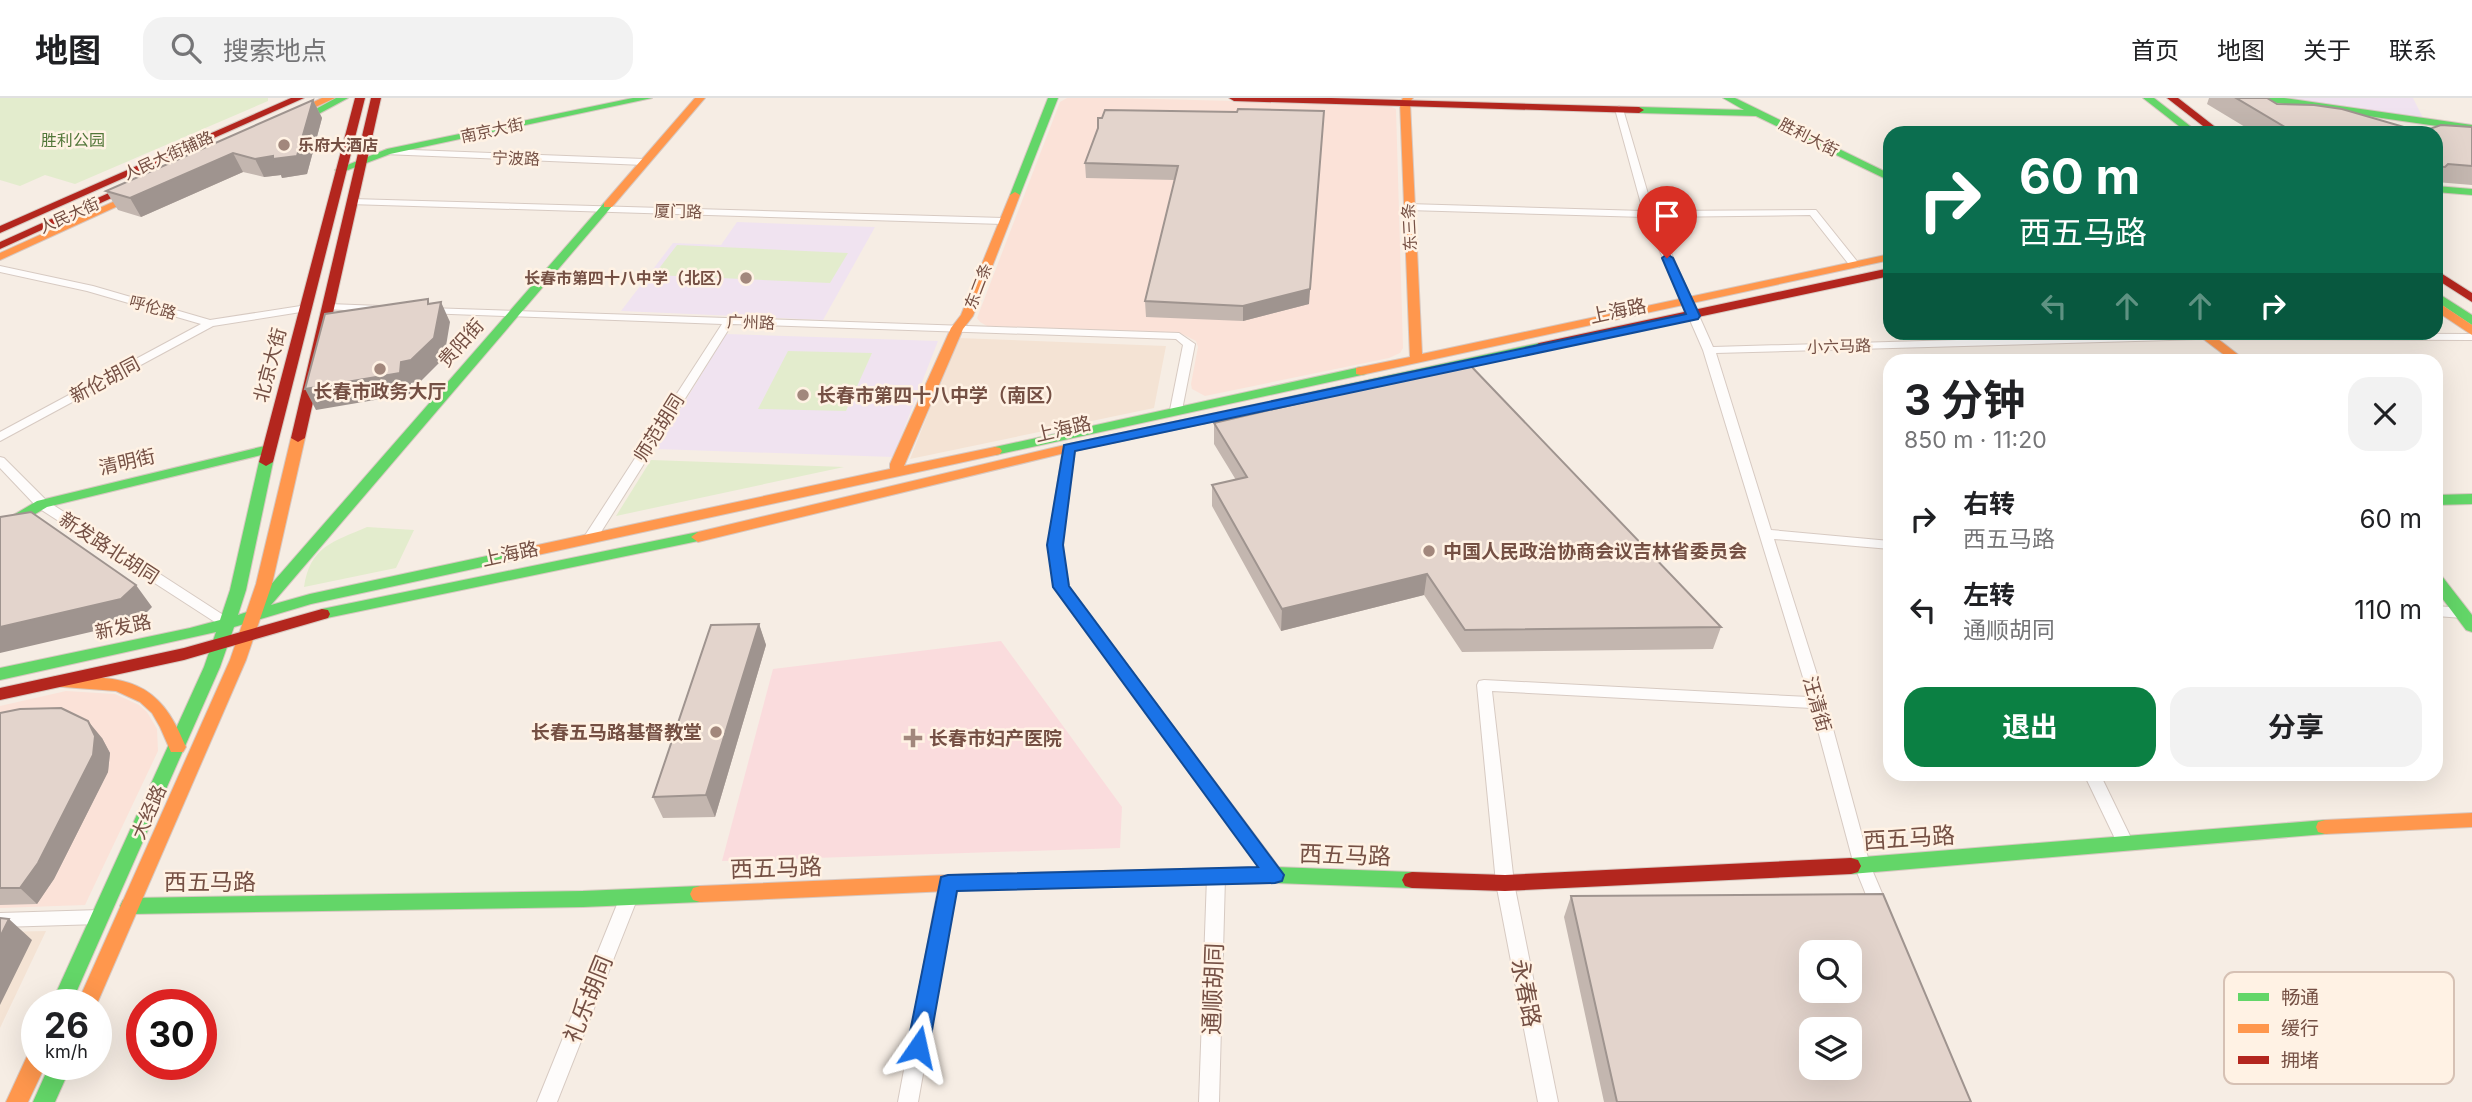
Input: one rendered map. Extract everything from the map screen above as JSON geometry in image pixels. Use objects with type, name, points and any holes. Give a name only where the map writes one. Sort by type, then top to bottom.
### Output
[{"type":"main road","name":"人民大街辅路","points":[[0,230],[297,98]]},
{"type":"main road","name":"人民大街","points":[[0,240],[317,98]]},
{"type":"main road","name":"人民大街","points":[[0,246],[330,98]]},
{"type":"main road","points":[[278,131],[328,108],[343,98]]},
{"type":"main road","name":"北京大街","points":[[220,642],[238,590],[269,449],[360,98]]},
{"type":"main road","points":[[247,635],[264,584],[330,307],[376,98]]},
{"type":"main road","name":"南京大街","points":[[340,170],[387,152],[647,98]]},
{"type":"main road","name":"贵阳街","points":[[253,615],[700,98]]},
{"type":"main road","name":"东二条","points":[[897,470],[897,464],[957,328],[967,316],[1053,98]]},
{"type":"main road","points":[[1234,98],[1406,100],[1619,109],[1763,106]]},
{"type":"main road","name":"胜利大街","points":[[1728,98],[1763,106],[1883,174]]},
{"type":"main road","name":"胜利大街","points":[[1740,98],[1763,106],[1883,168]]},
{"type":"main road","points":[[2148,98],[2187,126]]},
{"type":"main road","points":[[2154,98],[2188,126]]},
{"type":"main road","points":[[2174,98],[2211,126]]},
{"type":"main road","points":[[2264,98],[2472,128]]},
{"type":"main road","name":"东三条","points":[[1406,100],[1408,207],[1416,358]]},
{"type":"main road","name":"人民大街辅路","points":[[0,257],[153,187]]},
{"type":"main road","points":[[2443,190],[2472,192]]},
{"type":"main road","name":"上海路","points":[[247,635],[306,617],[695,538],[1069,448],[1690,309],[1883,259]]},
{"type":"main road","name":"上海路","points":[[253,615],[310,598],[1416,358],[1883,273]]},
{"type":"main road","points":[[2443,279],[2472,298]]},
{"type":"main road","points":[[2443,286],[2472,305]]},
{"type":"main road","points":[[2443,301],[2472,321]]},
{"type":"main road","points":[[2443,310],[2472,331]]},
{"type":"main road","points":[[2211,340],[2230,354]]},
{"type":"main road","name":"清明街","points":[[0,530],[42,504],[269,449]]},
{"type":"main road","points":[[2443,500],[2472,499]]},
{"type":"main road","points":[[2443,588],[2468,620]]},
{"type":"main road","name":"新发路","points":[[0,674],[190,634],[253,615]]},
{"type":"main road","name":"新发路","points":[[0,694],[184,653],[247,635]]},
{"type":"main road","name":"大经路","points":[[94,989],[247,635]]},
{"type":"main road","name":"大经路","points":[[68,989],[177,747],[220,642]]},
{"type":"main road","points":[[56,682],[116,687],[150,698],[166,715],[177,747]]},
{"type":"main road","name":"西五马路","points":[[130,906],[397,904],[948,883],[1275,875],[1505,883],[1862,865],[2125,842],[2398,822],[2472,820]]},
{"type":"main road","points":[[18,1102],[28,1080]]},
{"type":"main road","points":[[44,1102],[54,1080]]},
{"type":"street","name":"汪清街","points":[[1619,109],[1649,214],[1709,350],[1818,703],[1862,865],[1888,927]]},
{"type":"street","name":"宁波路","points":[[387,152],[644,162]]},
{"type":"street","name":"厦门路","points":[[352,202],[1003,221]]},
{"type":"street","points":[[1408,207],[1649,214],[1813,212],[1855,265]]},
{"type":"street","name":"呼伦路","points":[[0,269],[89,288],[210,323],[307,308]]},
{"type":"street","points":[[330,307],[396,310]]},
{"type":"street","name":"广州路","points":[[422,311],[1180,336],[1189,344],[1176,410]]},
{"type":"street","name":"师范胡同","points":[[591,537],[729,321]]},
{"type":"street","name":"新伦胡同","points":[[0,437],[210,323]]},
{"type":"street","name":"小六马路","points":[[2443,337],[2472,337]]},
{"type":"street","name":"小六马路","points":[[1709,350],[2017,340]]},
{"type":"street","points":[[1069,448],[1055,545],[1061,587],[1275,875]]},
{"type":"street","name":"新发路北胡同","points":[[0,461],[42,504],[226,623]]},
{"type":"street","points":[[1764,534],[1883,544]]},
{"type":"street","points":[[2443,613],[2468,620]]},
{"type":"street","name":"永春路","points":[[1548,1102],[1505,883],[1484,685],[1818,703]]},
{"type":"street","points":[[2095,781],[2125,842]]},
{"type":"street","name":"通顺胡同","points":[[1209,1102],[1216,877]]},
{"type":"street","points":[[908,1102],[948,883]]},
{"type":"street","name":"礼乐胡同","points":[[547,1102],[629,897]]},
{"type":"street","points":[[0,920],[100,917]]},
{"type":"shaded area","points":[[1067,98],[1387,105],[1396,109],[1403,348],[1400,353],[1389,358],[1205,396],[1192,389],[1191,384],[1198,347],[1196,341],[1182,334],[987,326],[980,322],[977,318],[1060,102]]},
{"type":"shaded area","points":[[2272,98],[2413,98],[2424,120]]},
{"type":"shaded area","name":"长春市第四十八中学（北区）","points":[[737,222],[875,227],[823,320],[621,311],[673,243],[721,245]]},
{"type":"shaded area","name":"长春市第四十八中学（南区）","points":[[726,334],[938,341],[893,457],[656,449]]},
{"type":"shaded area","points":[[958,338],[1166,346],[1154,408],[910,459]]},
{"type":"shaded area","name":"长春市妇产医院","points":[[1001,641],[1122,807],[1120,848],[722,861],[773,669]]},
{"type":"shaded area","points":[[66,691],[115,694],[139,705],[147,712],[157,729],[158,751],[85,905],[0,908],[0,706]]},
{"type":"shaded area","points":[[46,931],[0,1028],[0,932]]},
{"type":"green space","name":"胜利公园","points":[[0,98],[268,98],[268,101],[75,184],[45,175],[20,186],[0,180]]},
{"type":"green space","points":[[677,245],[848,253],[830,283],[654,275]]},
{"type":"green space","points":[[788,351],[872,353],[846,411],[758,409]]},
{"type":"green space","points":[[651,460],[844,467],[616,516]]},
{"type":"green space","points":[[367,527],[414,530],[396,568],[304,587],[312,562],[325,547]]},
{"type":"building","points":[[2236,98],[2267,98],[2277,104],[2342,109],[2400,126],[2283,126]]},
{"type":"building","points":[[313,100],[297,156],[255,159],[233,153],[130,198],[106,191]]},
{"type":"building","points":[[1238,109],[1324,111],[1310,289],[1243,306],[1145,301],[1178,166],[1085,163],[1098,128],[1098,118],[1102,118],[1105,110],[1237,112]]},
{"type":"building","points":[[2441,125],[2472,127],[2472,166],[2448,164],[2445,167],[2443,126],[2438,126]]},
{"type":"building","points":[[428,299],[428,304],[441,302],[434,338],[411,360],[401,362],[400,373],[305,389],[325,314]]},
{"type":"building","name":"中国人民政治协商会议吉林省委员会","points":[[1469,364],[1721,627],[1465,630],[1427,574],[1282,609],[1212,485],[1247,477],[1214,423]]},
{"type":"building","points":[[31,512],[136,585],[121,599],[0,627],[0,517]]},
{"type":"building","points":[[759,624],[706,795],[653,797],[711,625]]},
{"type":"building","points":[[61,708],[88,721],[95,736],[93,755],[38,863],[20,888],[0,888],[0,713],[20,709]]},
{"type":"building","points":[[1883,894],[1971,1102],[1617,1102],[1571,896]]},
{"type":"building","points":[[0,918],[9,919],[0,937]]},
{"type":"traffic: fast","points":[[297,122],[343,98]]},
{"type":"traffic: fast","points":[[340,170],[387,152],[647,98]]},
{"type":"traffic: fast","points":[[1015,195],[1053,98]]},
{"type":"traffic: fast","points":[[1728,98],[1883,175]]},
{"type":"traffic: fast","points":[[2148,98],[2185,126]]},
{"type":"traffic: fast","points":[[2264,98],[2472,128]]},
{"type":"traffic: fast","points":[[1639,110],[1760,113]]},
{"type":"traffic: fast","points":[[2443,190],[2472,192]]},
{"type":"traffic: fast","points":[[254,614],[608,205]]},
{"type":"traffic: fast","points":[[2443,301],[2472,321]]},
{"type":"traffic: fast","points":[[1201,420],[1539,347]]},
{"type":"traffic: fast","points":[[995,451],[1361,371]]},
{"type":"traffic: fast","points":[[0,530],[42,504],[269,449]]},
{"type":"traffic: fast","points":[[68,989],[212,667],[238,590],[266,462]]},
{"type":"traffic: fast","points":[[2443,500],[2472,499]]},
{"type":"traffic: fast","points":[[322,614],[698,537]]},
{"type":"traffic: fast","points":[[0,674],[190,634],[310,599],[533,551]]},
{"type":"traffic: fast","points":[[2443,588],[2472,626]]},
{"type":"traffic: fast","points":[[1851,866],[2325,827]]},
{"type":"traffic: fast","points":[[971,882],[1275,875],[1412,880]]},
{"type":"traffic: fast","points":[[130,906],[583,899],[700,894]]},
{"type":"traffic: fast","points":[[44,1102],[54,1080]]},
{"type":"traffic: slow","points":[[289,116],[330,98]]},
{"type":"traffic: slow","points":[[608,205],[700,98]]},
{"type":"traffic: slow","points":[[1408,98],[1405,102],[1416,358]]},
{"type":"traffic: slow","points":[[0,257],[139,194]]},
{"type":"traffic: slow","points":[[897,470],[897,464],[957,328],[967,316],[1015,195]]},
{"type":"traffic: slow","points":[[1361,371],[1883,259]]},
{"type":"traffic: slow","points":[[2443,310],[2472,331]]},
{"type":"traffic: slow","points":[[2211,340],[2231,354]]},
{"type":"traffic: slow","points":[[698,537],[1069,448],[1201,420]]},
{"type":"traffic: slow","points":[[94,989],[238,660],[264,584],[298,438]]},
{"type":"traffic: slow","points":[[533,551],[995,451]]},
{"type":"traffic: slow","points":[[56,682],[116,685],[146,697],[168,725],[177,747]]},
{"type":"traffic: slow","points":[[2325,827],[2472,820]]},
{"type":"traffic: slow","points":[[700,894],[971,882]]},
{"type":"traffic: slow","points":[[17,1102],[27,1080]]},
{"type":"traffic: jam","points":[[0,230],[299,98]]},
{"type":"traffic: jam","points":[[266,462],[360,98]]},
{"type":"traffic: jam","points":[[298,438],[376,98]]},
{"type":"traffic: jam","points":[[1234,98],[1639,110]]},
{"type":"traffic: jam","points":[[2172,98],[2209,126]]},
{"type":"traffic: jam","points":[[0,246],[135,185]]},
{"type":"traffic: jam","points":[[1539,347],[1883,273]]},
{"type":"traffic: jam","points":[[2443,279],[2472,298]]},
{"type":"traffic: jam","points":[[0,694],[184,654],[322,614]]},
{"type":"traffic: jam","points":[[1412,880],[1505,883],[1851,866]]},
{"type":"place","name":"乐府大酒店","points":[[284,145]]},
{"type":"place","name":"长春市第四十八中学（北区）","points":[[746,278]]},
{"type":"place","name":"长春市政务大厅","points":[[380,369]]},
{"type":"place","name":"长春市第四十八中学（南区）","points":[[803,395]]},
{"type":"place","name":"中国人民政治协商会议吉林省委员会","points":[[1429,551]]},
{"type":"place","name":"长春五马路基督教堂","points":[[716,732]]},
{"type":"place","name":"长春市妇产医院","points":[[913,738]]},
{"type":"route","points":[[918,1047],[948,883],[1275,875],[1061,587],[1055,545],[1069,448],[1694,316],[1667,258]]}]
